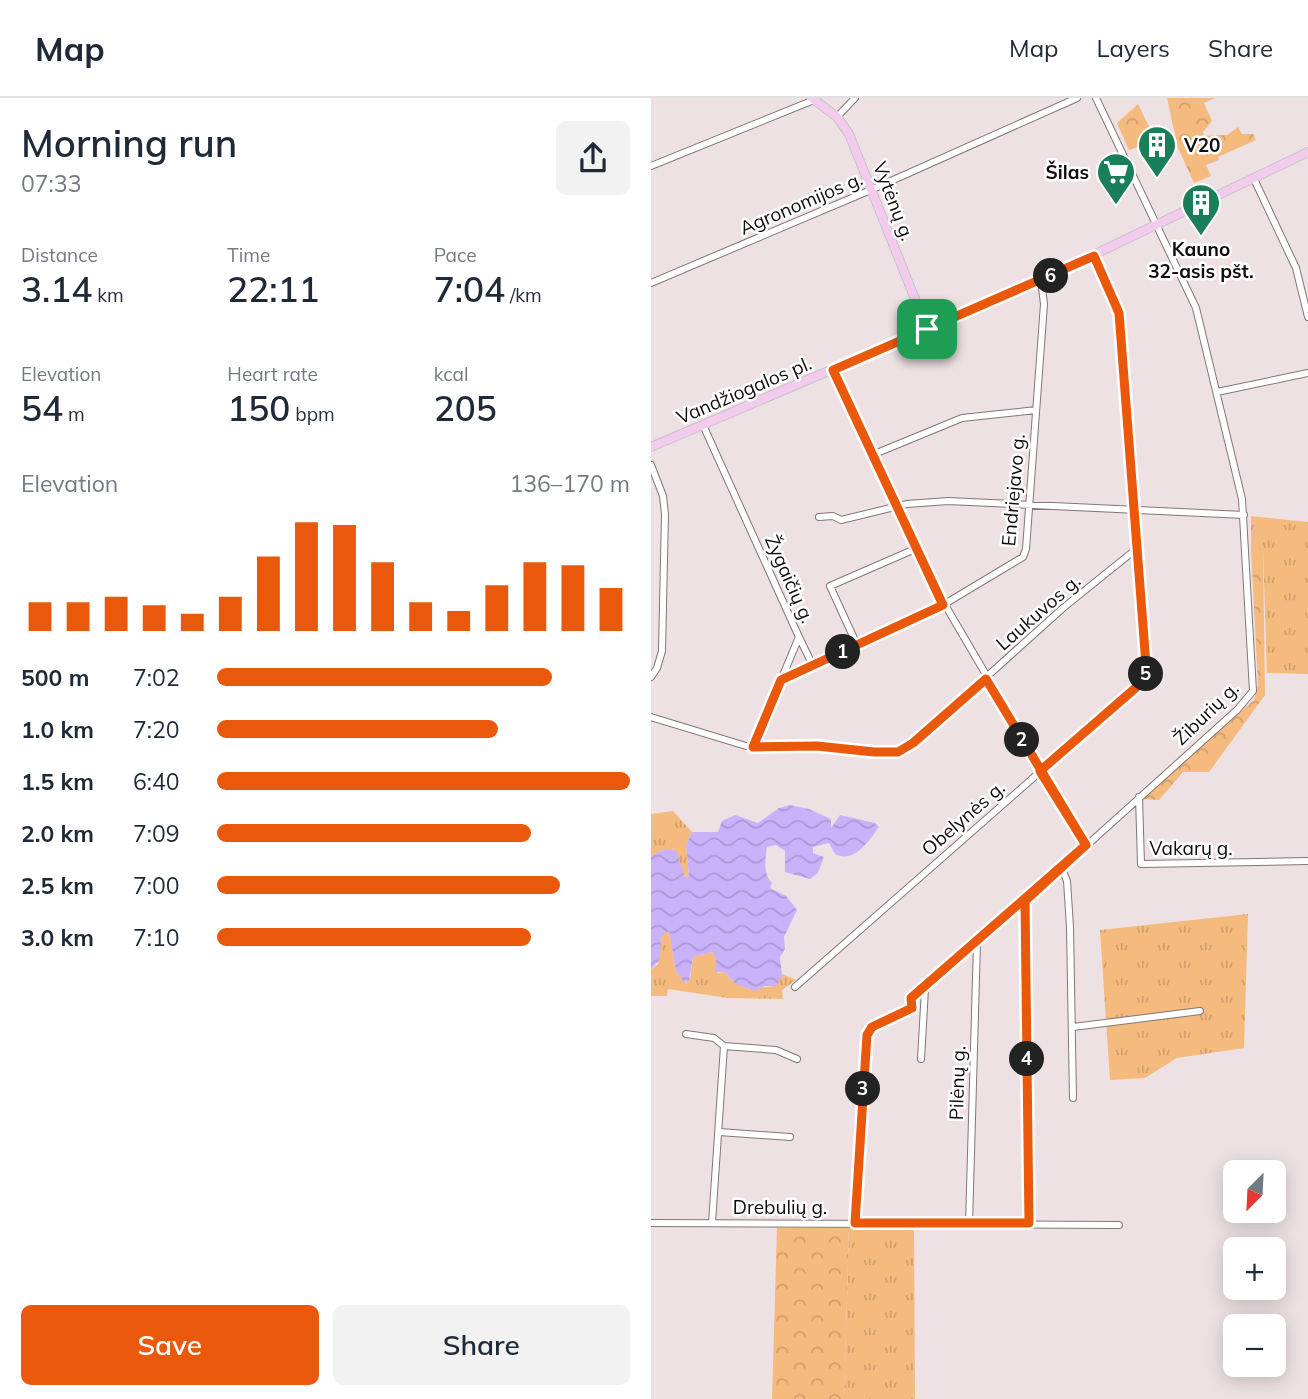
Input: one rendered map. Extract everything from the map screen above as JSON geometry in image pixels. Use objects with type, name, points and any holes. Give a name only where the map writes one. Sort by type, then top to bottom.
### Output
[{"type":"main road","name":"Vytėnų g.","points":[[813,99],[837,117],[849,134],[927,329]]},
{"type":"main road","name":"Vandžiogalos pl.","points":[[651,447],[1041,280],[1308,152]]},
{"type":"street","points":[[837,117],[855,98]]},
{"type":"street","name":"Agronomijos g.","points":[[651,283],[873,189],[1077,98]]},
{"type":"street","name":"Žiburių g.","points":[[855,1223],[867,1035],[872,1027],[912,1008],[911,998],[925,989],[1025,901],[1237,710],[1252,691],[1244,515],[1196,308],[1096,98]]},
{"type":"street","points":[[651,166],[813,99]]},
{"type":"street","points":[[1254,179],[1296,268],[1308,317]]},
{"type":"street","name":"Obelynės g.","points":[[795,987],[1147,678],[1135,550],[1119,313],[1094,256]]},
{"type":"street","name":"Endriejavo g.","points":[[781,680],[943,605],[1023,557],[1030,505],[1044,304],[1041,280]]},
{"type":"street","points":[[833,370],[943,605],[1086,845]]},
{"type":"street","points":[[1217,391],[1308,373]]},
{"type":"street","points":[[872,455],[962,418],[1036,410]]},
{"type":"street","name":"Žygaičių g.","points":[[703,425],[799,637],[753,747]]},
{"type":"street","points":[[651,465],[663,496],[665,514],[662,650],[657,668],[651,677]]},
{"type":"street","points":[[819,517],[833,516],[841,520],[930,501],[1244,515]]},
{"type":"street","points":[[857,645],[830,586],[915,549]]},
{"type":"street","name":"Laukuvos g.","points":[[651,718],[753,747],[817,746],[898,752],[913,743],[1063,608],[1135,550]]},
{"type":"street","points":[[799,637],[813,666]]},
{"type":"street","name":"Vakarų g.","points":[[1139,797],[1141,864],[1308,861]]},
{"type":"street","points":[[1061,866],[1067,881],[1070,927],[1073,1098]]},
{"type":"street","points":[[1025,901],[1029,1223]]},
{"type":"street","name":"Pilėnų g.","points":[[969,1224],[977,943]]},
{"type":"street","points":[[921,1059],[925,989]]},
{"type":"street","points":[[1073,1027],[1200,1011]]},
{"type":"street","points":[[686,1034],[714,1038],[724,1046],[776,1051],[797,1059]]},
{"type":"street","points":[[712,1223],[724,1046]]},
{"type":"street","points":[[719,1132],[790,1137]]},
{"type":"street","name":"Drebulių g.","points":[[651,1223],[1119,1225]]},
{"type":"green space","points":[[1167,98],[1215,98],[1204,103],[1212,121],[1203,132],[1204,136],[1227,135],[1238,127],[1242,134],[1253,134],[1256,140],[1206,165],[1211,176],[1194,183],[1178,148]]},
{"type":"green space","points":[[1138,104],[1156,141],[1129,150],[1117,123]]},
{"type":"green space","points":[[1251,516],[1308,522],[1308,674],[1267,673],[1263,550],[1251,550]]},
{"type":"green space","points":[[1263,549],[1265,695],[1209,772],[1183,772],[1159,800],[1141,799],[1254,700],[1258,685],[1251,550]]},
{"type":"green space","points":[[673,811],[692,832],[686,844],[689,876],[686,877],[664,849],[651,856],[651,814]]},
{"type":"green space","points":[[1248,914],[1244,1048],[1177,1058],[1145,1078],[1110,1080],[1100,930]]},
{"type":"green space","points":[[669,931],[676,971],[686,983],[690,979],[693,957],[712,952],[716,958],[717,973],[725,972],[733,982],[749,989],[775,986],[783,974],[796,980],[782,990],[783,999],[728,998],[668,989],[667,996],[651,996],[651,970],[658,964],[661,936]]},
{"type":"green space","points":[[777,1228],[849,1228],[844,1399],[772,1399]]},
{"type":"green space","points":[[849,1228],[914,1229],[915,1399],[844,1399]]},
{"type":"water","points":[[790,805],[809,809],[831,819],[831,828],[840,815],[875,823],[879,827],[855,854],[835,854],[829,843],[813,847],[813,853],[824,857],[818,873],[810,879],[785,872],[785,851],[776,845],[767,847],[765,866],[772,883],[770,888],[786,896],[797,910],[784,937],[785,949],[780,957],[782,976],[776,986],[765,986],[756,991],[735,984],[725,972],[715,972],[716,958],[712,952],[693,957],[689,981],[684,982],[676,971],[669,931],[661,936],[660,959],[651,970],[651,856],[664,849],[676,850],[685,877],[689,876],[686,844],[692,832],[718,832],[722,821],[735,815],[758,823],[779,808]]},
{"type":"place","name":"V20","points":[[1157,179]]},
{"type":"place","name":"Šilas","points":[[1116,206]]},
{"type":"place","name":"Kauno 32-asis pšt.","points":[[1201,237]]},
{"type":"route","points":[[927,329],[833,370],[943,605],[781,680],[753,747],[817,746],[898,752],[913,743],[986,679],[1040,771],[1086,845],[1025,901],[925,989],[911,998],[912,1008],[872,1027],[867,1035],[855,1223],[1029,1223],[1025,901],[1061,866],[1086,845],[1040,771],[1147,678],[1135,550],[1119,313],[1094,256],[927,329]]}]
